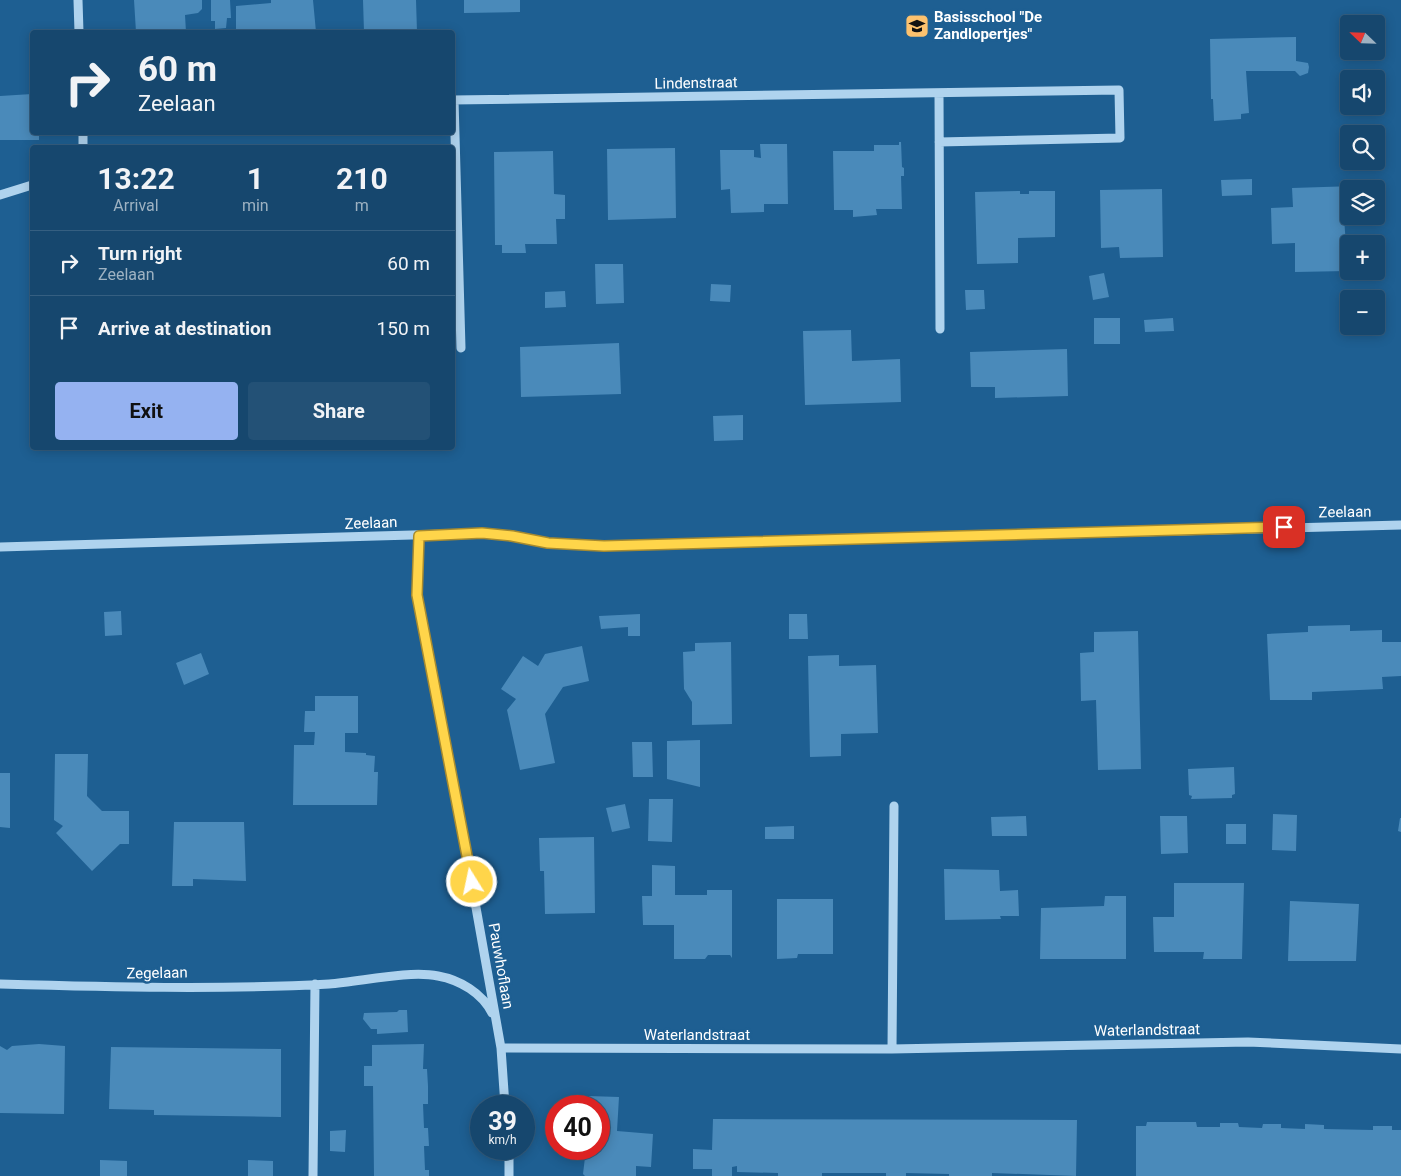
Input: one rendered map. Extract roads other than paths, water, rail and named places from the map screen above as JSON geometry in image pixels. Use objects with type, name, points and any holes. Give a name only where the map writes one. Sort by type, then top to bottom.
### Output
[{"type":"street","points":[[78,0],[80,30]]},
{"type":"street","name":"Lindenstraat","points":[[455,100],[1119,90],[1120,138],[939,142]]},
{"type":"street","points":[[939,93],[940,329]]},
{"type":"street","name":"Lindenstraat","points":[[455,162],[461,348]]},
{"type":"street","points":[[0,195],[30,186]]},
{"type":"street","name":"Zeelaan","points":[[0,547],[482,533],[512,536],[548,543],[604,546],[1401,525]]},
{"type":"street","name":"Pauwhoflaan","points":[[419,536],[417,595],[497,1022],[505,1095]]},
{"type":"street","points":[[892,1049],[894,806]]},
{"type":"street","name":"Zegelaan","points":[[0,984],[125,988],[315,984],[436,975],[454,981],[478,994],[487,1003],[497,1022]]},
{"type":"street","points":[[313,1176],[315,984]]},
{"type":"street","name":"Waterlandstraat","points":[[501,1048],[892,1049],[1248,1042],[1401,1049]]},
{"type":"street","points":[[508,1160],[509,1176]]},
{"type":"place","name":"Basisschool \"De Zandlopertjes\"","points":[[917,26]]}]
